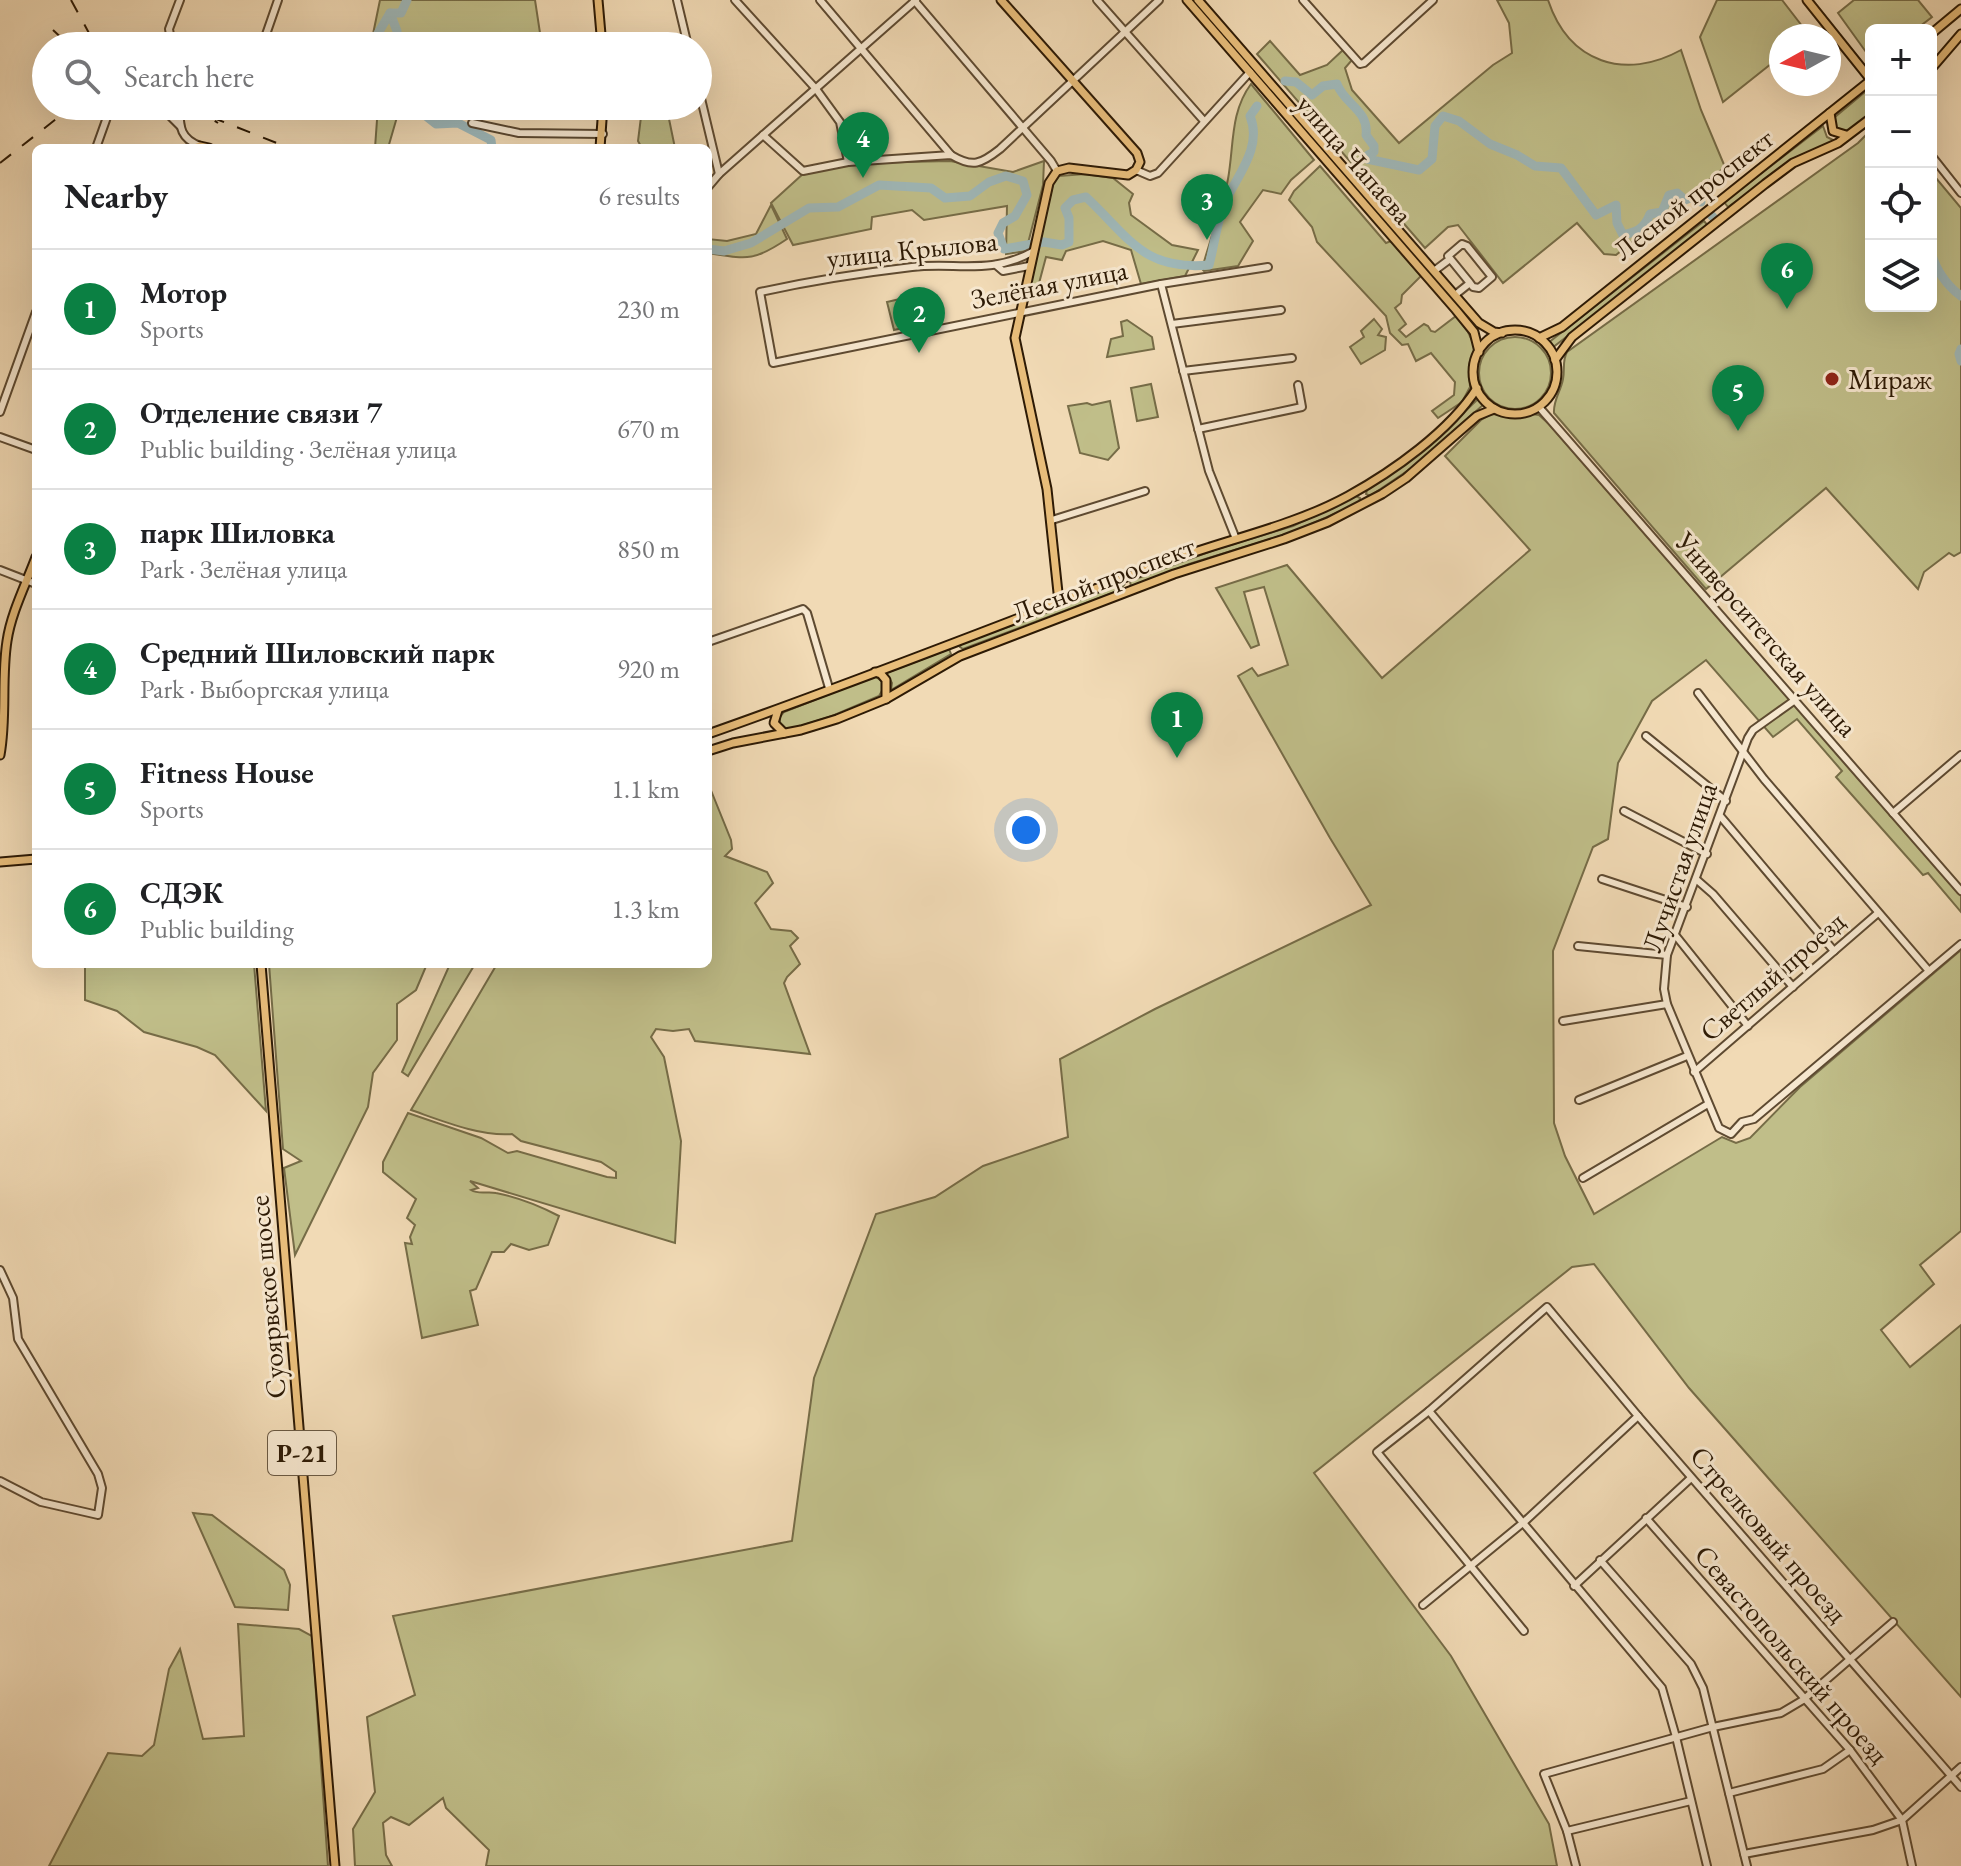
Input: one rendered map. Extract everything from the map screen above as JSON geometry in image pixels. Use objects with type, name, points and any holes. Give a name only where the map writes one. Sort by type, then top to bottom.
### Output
[{"type":"main road","points":[[598,0],[601,32]]},
{"type":"main road","points":[[1001,0],[1137,153],[1140,162],[1136,170],[1128,175],[1069,168],[1057,171],[1049,183],[1019,312],[1015,338],[1040,448],[1052,520],[1059,602]]},
{"type":"main road","name":"улица Чапаева","points":[[1187,0],[1456,310],[1474,332],[1479,352]]},
{"type":"main road","name":"улица Чапаева","points":[[1198,0],[1479,323],[1502,333]]},
{"type":"main road","points":[[1807,0],[1865,72]]},
{"type":"main road","points":[[1937,29],[1961,9]]},
{"type":"main road","points":[[1937,62],[1961,34]]},
{"type":"main road","name":"Лесной проспект","points":[[1539,338],[1562,327],[1865,85]]},
{"type":"main road","points":[[1830,113],[1833,131],[1849,135]]},
{"type":"main road","points":[[601,144],[603,120]]},
{"type":"main road","name":"Лесной проспект","points":[[1555,360],[1572,337],[1784,169],[1849,135],[1865,123]]},
{"type":"main road","points":[[1520,331],[1539,338],[1551,351],[1555,360],[1556,381],[1553,391],[1539,407],[1517,414],[1494,409],[1477,388],[1475,364],[1479,352],[1493,337],[1502,333],[1520,331]]},
{"type":"main road","name":"Лесной проспект","points":[[712,733],[1122,579],[1297,520],[1363,487],[1430,438],[1467,404],[1477,388]]},
{"type":"main road","name":"Лесной проспект","points":[[712,750],[837,719],[886,699],[960,656],[1199,565],[1301,533],[1373,500],[1406,478],[1477,416],[1494,409]]},
{"type":"main road","points":[[1363,487],[1365,496],[1373,500]]},
{"type":"main road","points":[[1354,492],[1362,497],[1362,506]]},
{"type":"main road","points":[[1122,579],[1129,585],[1127,592]]},
{"type":"main road","points":[[0,755],[7,640],[32,582]]},
{"type":"main road","points":[[954,642],[954,649],[960,656]]},
{"type":"main road","points":[[875,672],[886,680],[886,699]]},
{"type":"main road","points":[[778,710],[774,723],[784,733]]},
{"type":"main road","points":[[0,862],[32,859]]},
{"type":"main road","name":"Суоярвское шоссе","points":[[261,968],[335,1866]]},
{"type":"street","points":[[170,32],[180,0]]},
{"type":"street","points":[[267,32],[278,0]]},
{"type":"street","points":[[677,0],[685,32]]},
{"type":"street","points":[[735,0],[816,89],[840,122],[848,162]]},
{"type":"street","points":[[820,0],[951,155],[964,163],[983,162],[1159,0]]},
{"type":"street","points":[[712,182],[915,0],[1057,171]]},
{"type":"street","points":[[1097,0],[1204,121]]},
{"type":"street","points":[[1303,0],[1356,61],[1364,63],[1433,0]]},
{"type":"street","points":[[1136,170],[1150,176],[1158,173],[1250,72]]},
{"type":"street","points":[[97,144],[106,120]]},
{"type":"street","points":[[174,120],[180,126]]},
{"type":"street","points":[[180,120],[182,134],[192,144]]},
{"type":"street","points":[[706,120],[712,144]]},
{"type":"street","points":[[472,123],[519,133],[603,134]]},
{"type":"street","points":[[763,135],[800,170],[848,162],[951,155]]},
{"type":"street","points":[[712,145],[719,174]]},
{"type":"street","points":[[1937,163],[1961,193]]},
{"type":"street","points":[[1462,244],[1492,277],[1479,288],[1470,283],[1448,256],[1462,244]]},
{"type":"street","name":"улица Крылова","points":[[792,360],[773,363],[760,292],[916,266],[977,268],[1019,260],[1032,251]]},
{"type":"street","points":[[1434,271],[1450,259]]},
{"type":"street","name":"улица Крылова","points":[[1019,260],[1029,266]]},
{"type":"street","points":[[996,265],[1003,271],[1029,266]]},
{"type":"street","name":"Зелёная улица","points":[[792,360],[1161,284],[1268,267]]},
{"type":"street","points":[[1455,295],[1470,283]]},
{"type":"street","points":[[1161,284],[1209,471],[1236,539]]},
{"type":"street","points":[[1172,324],[1281,310]]},
{"type":"street","points":[[0,412],[32,323]]},
{"type":"street","points":[[1183,371],[1292,358]]},
{"type":"street","points":[[1198,429],[1302,407],[1298,385]]},
{"type":"street","name":"Университетская улица","points":[[1539,407],[1961,891]]},
{"type":"street","points":[[0,437],[32,449]]},
{"type":"street","points":[[1052,520],[1145,491]]},
{"type":"street","points":[[0,570],[32,582]]},
{"type":"street","points":[[712,641],[803,609],[807,613],[829,688]]},
{"type":"street","points":[[1698,693],[1764,779],[1929,971],[1961,944]]},
{"type":"street","name":"Лучистая улица","points":[[1795,700],[1753,730],[1743,749],[1721,817],[1667,955],[1664,989],[1667,1004],[1719,1128],[1731,1134],[1742,1122],[1754,1119],[1929,971]]},
{"type":"street","points":[[1646,736],[1726,801]]},
{"type":"street","points":[[1893,813],[1961,755]]},
{"type":"street","points":[[1624,811],[1707,854]]},
{"type":"street","points":[[1721,817],[1834,951]]},
{"type":"street","points":[[1602,879],[1687,907]]},
{"type":"street","points":[[1697,880],[1713,894],[1793,987]]},
{"type":"street","name":"Светлый проезд","points":[[1694,1072],[1878,913]]},
{"type":"street","points":[[1676,936],[1748,1026]]},
{"type":"street","points":[[1578,946],[1667,955]]},
{"type":"street","points":[[1563,1021],[1667,1004]]},
{"type":"street","points":[[1579,1100],[1687,1056]]},
{"type":"street","points":[[1583,1178],[1708,1104]]},
{"type":"street","points":[[0,1270],[13,1298],[18,1339],[98,1474],[102,1488],[98,1515],[41,1502],[0,1481]]},
{"type":"street","name":"Стрелковый проезд","points":[[1429,1411],[1547,1307],[1691,1478],[1961,1787]]},
{"type":"street","points":[[1524,1631],[1377,1452],[1429,1411],[1662,1688],[1706,1865],[1696,1866]]},
{"type":"street","points":[[1423,1605],[1524,1522],[1638,1416]]},
{"type":"street","points":[[1574,1586],[1691,1478]]},
{"type":"street","name":"Севастопольский проезд","points":[[1646,1518],[1850,1750],[1902,1820]]},
{"type":"street","points":[[1600,1560],[1691,1664],[1703,1688],[1747,1866]]},
{"type":"street","points":[[1576,1866],[1567,1831],[1544,1774],[1713,1727],[1781,1713],[1803,1700],[1893,1622]]},
{"type":"street","points":[[1729,1793],[1823,1769],[1850,1750]]},
{"type":"street","points":[[1744,1854],[1873,1830],[1902,1820],[1961,1767]]},
{"type":"street","points":[[1567,1831],[1691,1801]]},
{"type":"street","points":[[1902,1820],[1912,1866]]},
{"type":"shaded area","points":[[380,0],[535,0],[540,32],[373,32]]},
{"type":"shaded area","points":[[1497,0],[1548,0],[1557,22],[1570,39],[1601,60],[1640,64],[1681,50],[1725,167],[1616,255],[1604,254],[1577,223],[1503,283],[1458,225],[1448,227],[1425,248],[1257,54],[1270,41],[1300,75],[1327,65],[1343,50],[1352,60],[1345,68],[1352,90],[1399,143],[1493,65],[1512,53],[1509,23]]},
{"type":"shaded area","points":[[1717,0],[1782,0],[1801,24],[1769,24],[1769,66],[1723,102],[1700,37]]},
{"type":"shaded area","points":[[1854,0],[1918,0],[1932,17],[1923,24],[1865,24],[1865,51],[1838,13]]},
{"type":"shaded area","points":[[1251,84],[1314,160],[1291,180],[1281,194],[1263,190],[1240,222],[1253,241],[1238,266],[1204,271],[1202,269],[1228,179],[1239,106]]},
{"type":"shaded area","points":[[1865,92],[1865,119],[1847,133],[1839,134],[1833,125],[1835,117]]},
{"type":"shaded area","points":[[377,120],[396,120],[389,144],[375,144]]},
{"type":"shaded area","points":[[641,120],[669,120],[674,144],[640,144]]},
{"type":"shaded area","points":[[1823,126],[1827,137],[1835,141],[1791,162],[1728,207],[1724,202]]},
{"type":"shaded area","points":[[1865,136],[1865,312],[1937,312],[1937,179],[1961,208],[1961,552],[1954,556],[1949,553],[1924,572],[1918,589],[1826,488],[1706,589],[1554,413],[1563,379],[1565,355]]},
{"type":"shaded area","points":[[950,161],[1013,172],[1044,161],[1043,185],[1026,251],[1006,254],[1007,206],[924,220],[912,210],[872,217],[871,229],[793,245],[771,203],[804,173],[861,163]]},
{"type":"shaded area","points":[[1320,166],[1386,243],[1391,241],[1421,276],[1402,295],[1401,303],[1395,308],[1406,324],[1399,330],[1406,337],[1424,324],[1435,332],[1456,316],[1468,332],[1475,347],[1469,370],[1470,387],[1462,402],[1438,418],[1432,411],[1454,395],[1455,382],[1431,353],[1416,361],[1408,344],[1402,345],[1390,333],[1386,316],[1317,242],[1312,227],[1289,200]]},
{"type":"shaded area","points":[[1085,174],[1113,178],[1133,194],[1129,203],[1131,215],[1172,245],[1198,250],[1185,276],[1141,284],[1131,250],[1103,241],[1066,251],[1062,260],[1046,257],[1038,287],[1029,285],[1053,184],[1059,176]]},
{"type":"shaded area","points":[[771,205],[787,239],[766,252],[749,257],[712,254],[712,239],[727,241],[756,234]]},
{"type":"shaded area","points":[[1704,221],[1709,227],[1552,348],[1548,343]]},
{"type":"shaded area","points":[[921,294],[928,322],[894,330],[887,302]]},
{"type":"shaded area","points":[[1374,319],[1382,329],[1378,335],[1386,337],[1385,350],[1361,364],[1350,347],[1364,337],[1361,331]]},
{"type":"shaded area","points":[[1127,320],[1152,337],[1154,349],[1107,357],[1111,339],[1123,336],[1121,322]]},
{"type":"shaded area","points":[[1515,337],[1535,343],[1545,353],[1551,373],[1545,393],[1535,403],[1515,409],[1495,403],[1485,393],[1479,373],[1485,353],[1495,343]]},
{"type":"shaded area","points":[[1151,384],[1158,417],[1137,421],[1131,388]]},
{"type":"shaded area","points":[[1478,399],[1483,405],[1413,467],[1370,496],[1366,494],[1367,490],[1425,448]]},
{"type":"shaded area","points":[[1110,401],[1119,448],[1108,460],[1080,453],[1068,406]]},
{"type":"shaded area","points":[[1491,414],[1539,415],[1549,424],[1961,896],[1961,912],[1928,873],[1923,875],[1836,777],[1842,771],[1797,719],[1773,737],[1706,660],[1652,701],[1618,763],[1608,839],[1593,847],[1553,951],[1554,1123],[1565,1156],[1594,1214],[1722,1137],[1736,1143],[1750,1138],[1800,1087],[1961,950],[1961,1231],[1920,1265],[1934,1284],[1881,1330],[1910,1367],[1961,1325],[1961,1697],[1689,1388],[1594,1264],[1572,1267],[1314,1473],[1451,1656],[1549,1824],[1557,1866],[486,1866],[489,1850],[446,1808],[443,1798],[409,1825],[391,1817],[383,1823],[386,1855],[392,1866],[355,1866],[353,1829],[375,1792],[367,1717],[415,1695],[393,1616],[792,1541],[814,1378],[876,1214],[935,1197],[983,1166],[1068,1137],[1060,1059],[1155,1009],[1371,905],[1238,676],[1252,668],[1258,676],[1288,665],[1264,587],[1244,592],[1259,645],[1251,648],[1216,588],[1287,565],[1382,678],[1530,550],[1445,456]]},
{"type":"shaded area","points":[[1356,496],[1360,498],[1359,503],[1293,532],[1189,564],[1131,587],[1130,581],[1214,550],[1293,526]]},
{"type":"shaded area","points":[[1119,584],[1124,585],[1120,590],[963,649],[960,647],[961,643]]},
{"type":"shaded area","points":[[949,649],[951,654],[891,690],[892,683],[886,673]]},
{"type":"shaded area","points":[[875,676],[884,683],[879,696],[791,729],[785,729],[780,723],[784,712]]},
{"type":"shaded area","points":[[712,793],[731,840],[732,849],[725,856],[767,872],[773,883],[755,903],[771,929],[791,931],[798,938],[790,946],[800,964],[784,983],[810,1054],[695,1041],[689,1029],[656,1029],[651,1037],[664,1057],[681,1141],[675,1243],[470,1181],[478,1188],[471,1190],[512,1197],[559,1216],[548,1245],[529,1250],[511,1244],[504,1252],[492,1252],[476,1289],[470,1291],[478,1325],[422,1338],[405,1243],[412,1244],[410,1237],[415,1225],[407,1218],[416,1199],[383,1172],[383,1162],[408,1113],[481,1138],[508,1153],[517,1151],[607,1177],[616,1178],[616,1172],[601,1162],[521,1141],[512,1134],[474,1130],[411,1110],[495,968],[712,968]]},
{"type":"shaded area","points":[[85,968],[254,968],[266,1111],[215,1055],[144,1032],[117,1011],[85,1000]]},
{"type":"shaded area","points":[[269,968],[425,968],[416,990],[397,1004],[397,1040],[373,1073],[368,1107],[295,1255],[284,1168],[301,1161],[283,1149]]},
{"type":"shaded area","points":[[448,968],[473,968],[408,1076],[402,1072]]},
{"type":"shaded area","points":[[193,1513],[212,1515],[284,1570],[290,1585],[288,1610],[235,1607]]},
{"type":"shaded area","points":[[238,1624],[299,1629],[312,1636],[328,1866],[49,1866],[108,1753],[142,1756],[154,1745],[169,1669],[180,1649],[203,1739],[244,1736]]},
{"type":"waterway","points":[[379,32],[390,13],[401,13],[407,0]]},
{"type":"waterway","points":[[390,13],[397,32]]},
{"type":"waterway","points":[[1285,81],[1296,82],[1312,95],[1323,86],[1337,84],[1364,119],[1366,135],[1374,146],[1374,152],[1367,159],[1419,170],[1432,159],[1435,126],[1443,116],[1459,121],[1490,144],[1535,166],[1561,168],[1596,215],[1616,205],[1617,223],[1623,235],[1640,229],[1650,214],[1662,212],[1669,195],[1677,193],[1685,200],[1695,196],[1701,202]]},
{"type":"waterway","points":[[712,250],[724,251],[751,243],[809,208],[838,207],[879,185],[931,188],[945,198],[970,196],[989,182],[1006,176],[1023,181],[1027,195],[1015,216],[1003,223],[998,233],[1004,249],[1044,242],[1062,245],[1069,242],[1069,218],[1065,208],[1073,200],[1086,197],[1126,238],[1152,257],[1168,263],[1209,265],[1218,222],[1251,148],[1253,127],[1250,116],[1257,106]]},
{"type":"waterway","points":[[431,120],[436,124],[458,123],[491,140],[492,144]]},
{"type":"waterway","points":[[1710,214],[1713,217]]},
{"type":"waterway","points":[[1937,267],[1961,296]]},
{"type":"waterway","points":[[1961,349],[1961,361]]},
{"type":"railway","points":[[71,0],[88,32]]},
{"type":"railway","points":[[0,163],[55,120]]},
{"type":"railway","points":[[213,120],[218,123]]},
{"type":"railway","points":[[219,120],[279,144]]},
{"type":"place","name":"Средний Шиловский парк","points":[[863,178]]},
{"type":"place","name":"парк Шиловка","points":[[1207,240]]},
{"type":"place","name":"СДЭК","points":[[1787,309]]},
{"type":"place","name":"Отделение связи 7","points":[[919,353]]},
{"type":"place","name":"Мираж","points":[[1832,379]]},
{"type":"place","name":"Fitness House","points":[[1738,431]]},
{"type":"place","name":"Мотор","points":[[1177,758]]}]
